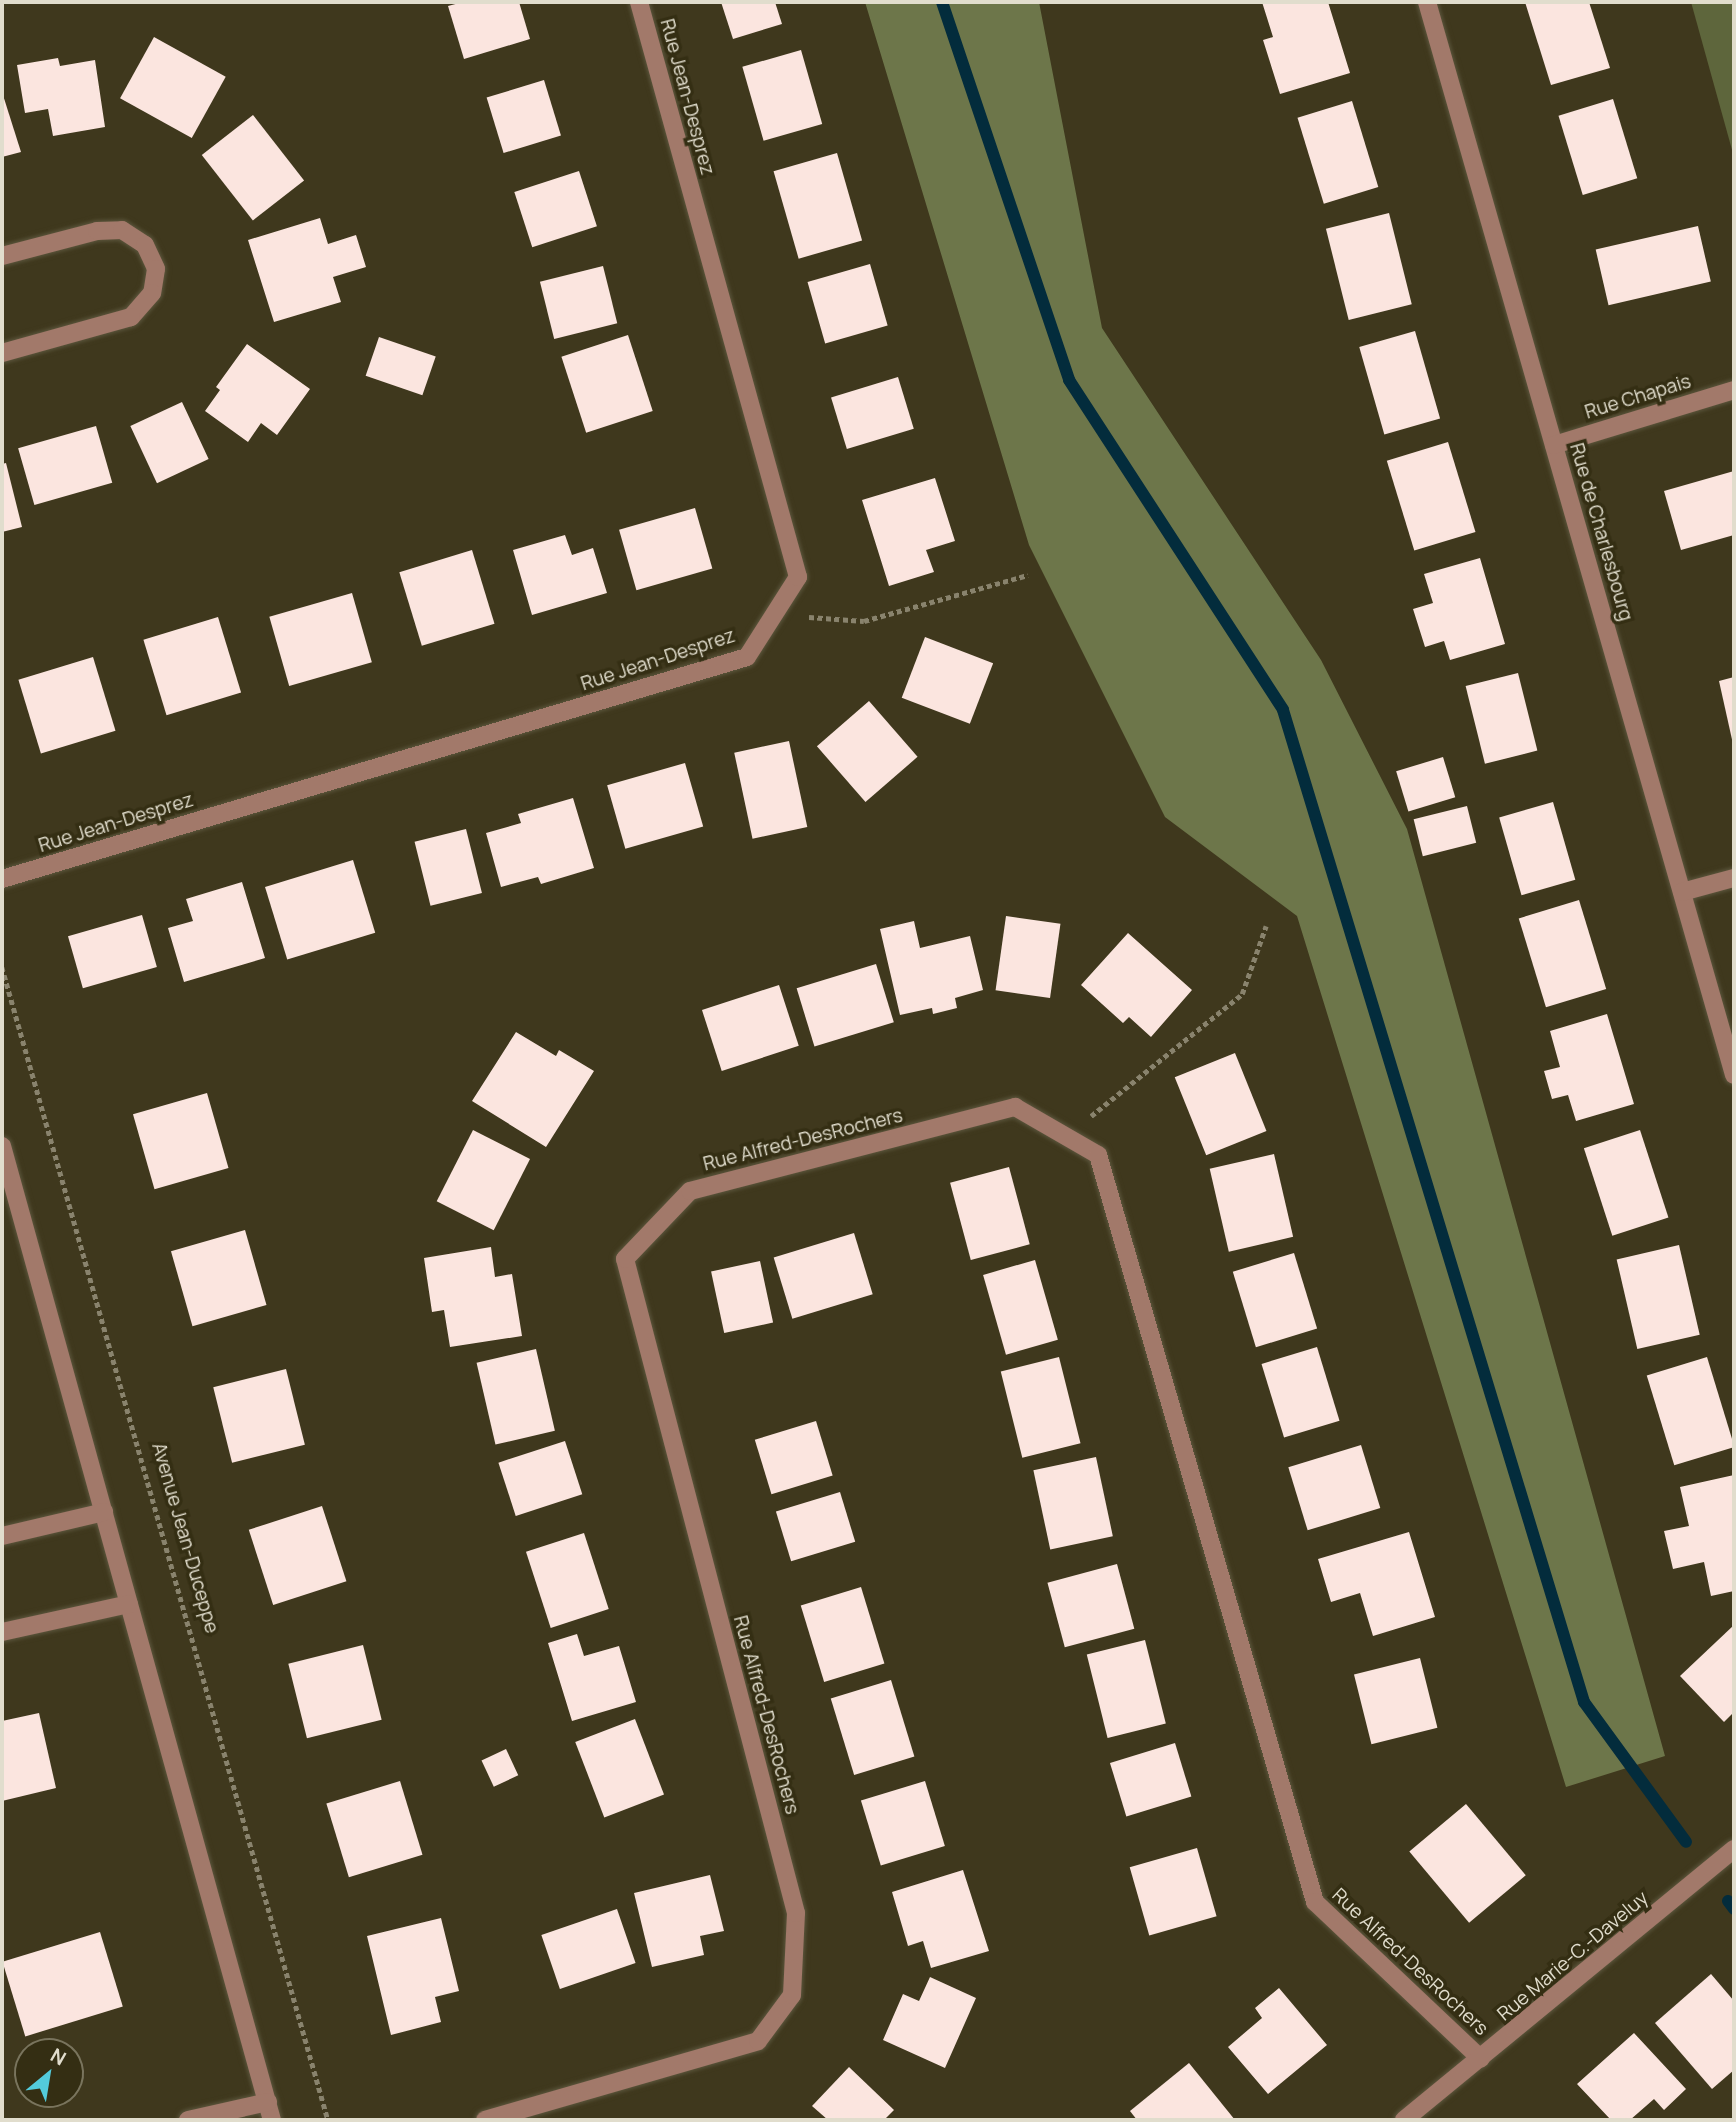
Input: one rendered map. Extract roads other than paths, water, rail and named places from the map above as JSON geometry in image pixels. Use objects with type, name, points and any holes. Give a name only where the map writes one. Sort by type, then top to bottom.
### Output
[{"type":"street","name":"Rue Jean-Desprez","points":[[2,879],[747,657],[798,577],[639,2]]},
{"type":"street","name":"Rue de Charlesbourg","points":[[1427,2],[1734,1075]]},
{"type":"street","points":[[2,256],[97,231],[122,230],[145,246],[156,269],[152,293],[131,317],[2,353]]},
{"type":"street","name":"Rue Chapais","points":[[1554,445],[1734,390]]},
{"type":"street","points":[[1682,892],[1734,878]]},
{"type":"street","name":"Rue Alfred-DesRochers","points":[[485,2120],[758,2041],[792,1995],[796,1913],[625,1259],[690,1191],[1015,1107],[1098,1155],[1315,1902],[1481,2059]]},
{"type":"street","points":[[2,1146],[272,2120]]},
{"type":"street","points":[[2,1536],[104,1512]]},
{"type":"street","points":[[2,1632],[129,1604]]},
{"type":"street","name":"Rue Marie-C.-Daveluy","points":[[1404,2120],[1734,1849]]},
{"type":"street","points":[[188,2120],[268,2102]]},
{"type":"waterway","points":[[942,2],[1069,380],[1283,710],[1584,1702],[1686,1842]]},
{"type":"waterway","points":[[1728,1901],[1734,1909]]}]
